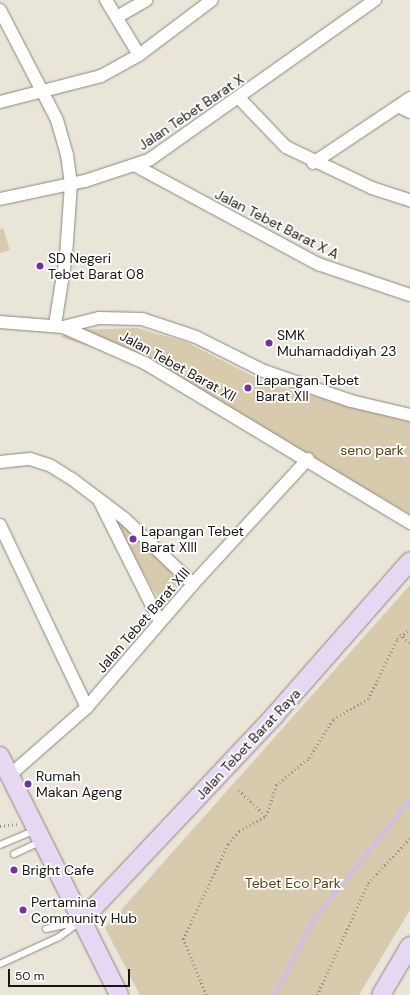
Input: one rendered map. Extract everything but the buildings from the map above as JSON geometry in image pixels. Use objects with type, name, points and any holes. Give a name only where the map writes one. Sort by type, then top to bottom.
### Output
[{"type":"street","points":[[106,0],[139,55]]},
{"type":"street","points":[[117,17],[146,0]]},
{"type":"street","points":[[0,102],[101,76],[139,55],[198,4],[212,0]]},
{"type":"street","name":"Jalan Tebet Barat X","points":[[0,199],[71,184],[136,166],[240,98],[375,0]]},
{"type":"street","points":[[0,10],[43,91],[64,137],[71,184],[59,326],[99,318],[142,318],[196,337],[264,371],[350,401],[410,415]]},
{"type":"street","points":[[240,98],[286,147],[313,163],[372,188],[410,200]]},
{"type":"street","points":[[313,163],[410,98]]},
{"type":"street","points":[[398,106],[410,112]]},
{"type":"street","name":"Jalan Tebet Barat X A","points":[[136,166],[318,264],[410,295]]},
{"type":"street","name":"Jalan Tebet Barat XII","points":[[0,322],[59,326],[183,382],[410,523]]},
{"type":"street","points":[[0,462],[30,459],[51,466],[97,497],[193,584]]},
{"type":"street","name":"Jalan Tebet Barat XIII","points":[[10,775],[87,707],[193,584],[308,459]]},
{"type":"street","points":[[97,497],[160,622]]},
{"type":"street","points":[[0,525],[87,707]]},
{"type":"street","name":"Jalan Tebet Barat Raya","points":[[81,921],[274,716],[410,561]]},
{"type":"street","points":[[0,756],[10,775],[33,831],[119,995]]},
{"type":"street","points":[[380,995],[410,946]]},
{"type":"lane","points":[[0,845],[33,831]]},
{"type":"lane","points":[[14,854],[33,831]]},
{"type":"lane","points":[[46,929],[81,921]]},
{"type":"lane","points":[[0,964],[59,937],[81,921]]},
{"type":"path","points":[[206,995],[184,947],[185,930],[228,844],[239,831],[266,816],[276,785],[309,758],[330,722],[368,699],[400,634],[410,629]]},
{"type":"path","points":[[400,634],[410,644]]},
{"type":"path","points":[[239,790],[266,816]]},
{"type":"path","points":[[0,826],[33,831]]},
{"type":"path","points":[[317,995],[368,882],[410,838]]},
{"type":"green space","points":[[3,228],[10,250],[0,253],[0,229]]},
{"type":"green space","name":"seno park","points":[[137,328],[186,342],[268,384],[410,422],[410,514],[157,368],[60,337],[73,330]]},
{"type":"green space","name":"Lapangan Tebet Barat XIII","points":[[112,512],[183,582],[163,606],[140,567]]},
{"type":"green space","name":"Tebet Eco Park","points":[[410,585],[410,910],[359,995],[140,995],[105,928]]},
{"type":"waterway","points":[[274,995],[312,921],[410,799]]},
{"type":"place","name":"SD Negeri Tebet Barat 08","points":[[40,266]]},
{"type":"place","name":"SMK Muhamaddiyah 23","points":[[269,343]]},
{"type":"place","name":"Lapangan Tebet Barat XII","points":[[248,388]]},
{"type":"place","name":"Lapangan Tebet Barat XIII","points":[[133,539]]},
{"type":"place","name":"Rumah Makan Ageng","points":[[28,784]]},
{"type":"place","name":"Bright Cafe","points":[[14,870]]},
{"type":"place","name":"Pertamina Community Hub","points":[[23,910]]}]
